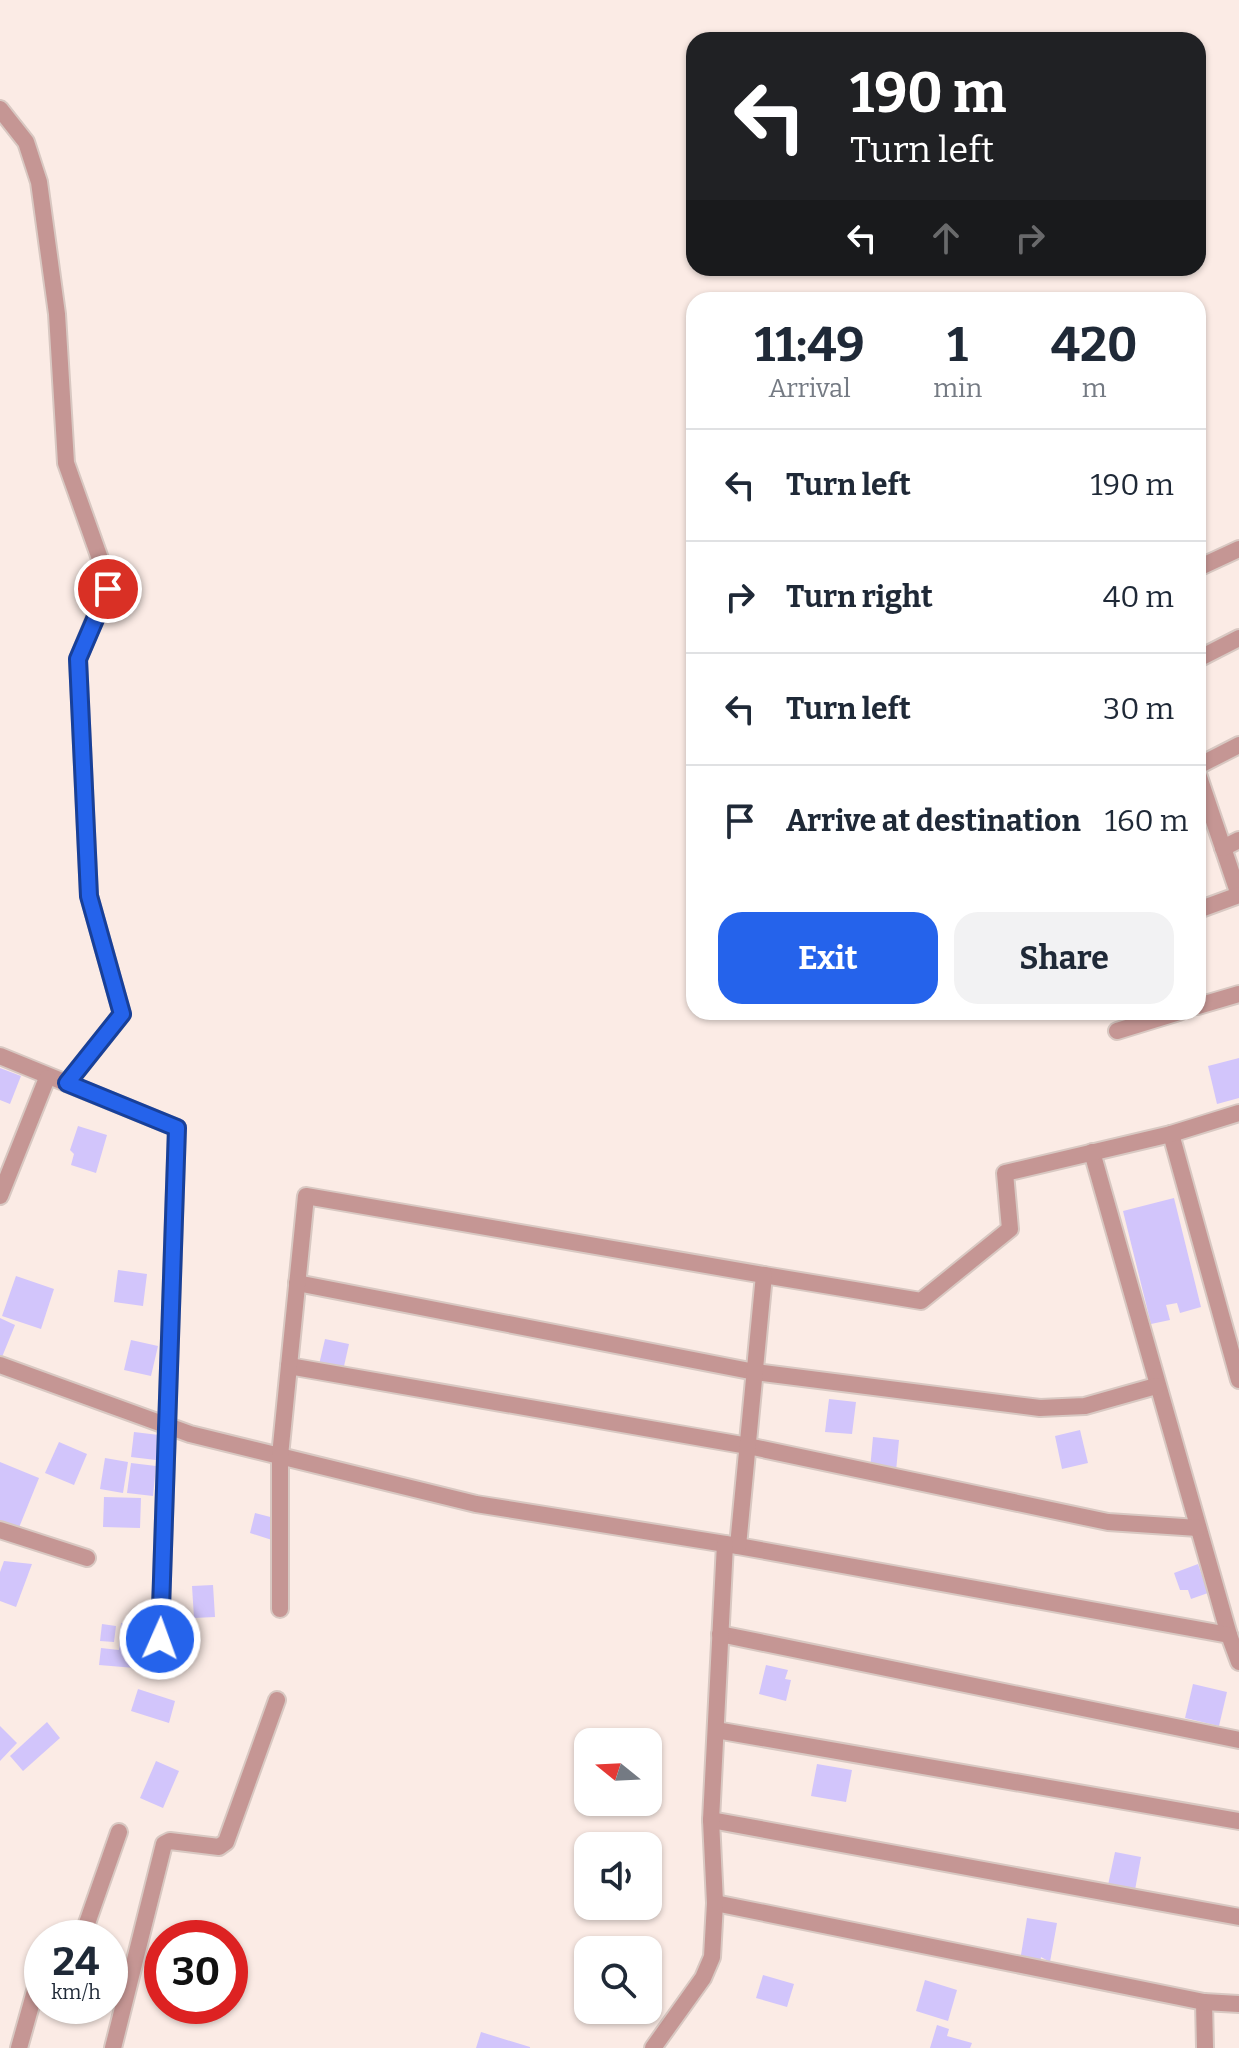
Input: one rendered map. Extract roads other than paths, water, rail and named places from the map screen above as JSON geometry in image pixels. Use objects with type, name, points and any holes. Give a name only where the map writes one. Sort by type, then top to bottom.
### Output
[{"type":"street","points":[[0,109],[26,142],[39,182],[57,314],[66,463],[109,584],[78,659],[89,896],[122,1014],[67,1083]]},
{"type":"street","points":[[1206,564],[1239,549]]},
{"type":"street","points":[[1206,655],[1239,638]]},
{"type":"street","points":[[1206,762],[1239,745]]},
{"type":"street","points":[[1206,818],[1223,848],[1239,895],[1206,907]]},
{"type":"street","points":[[1223,848],[1239,840]]},
{"type":"street","points":[[1206,1004],[1239,994]]},
{"type":"street","points":[[1117,1031],[1153,1020]]},
{"type":"street","points":[[0,1056],[47,1078],[67,1083],[177,1128],[160,1639]]},
{"type":"street","points":[[0,1196],[47,1078]]},
{"type":"street","points":[[280,1609],[280,1456],[306,1196],[921,1301],[1008,1231],[1005,1173],[1171,1134],[1239,1114]]},
{"type":"street","points":[[1171,1134],[1239,1380]]},
{"type":"street","points":[[1092,1152],[1156,1386],[1239,1662]]},
{"type":"street","points":[[653,2048],[709,1968],[712,1957],[715,1903],[711,1820],[720,1634],[748,1446],[764,1275]]},
{"type":"street","points":[[297,1283],[755,1372],[1062,1409],[1085,1406],[1156,1386]]},
{"type":"street","points":[[0,1365],[168,1427],[476,1504],[731,1545],[1229,1635]]},
{"type":"street","points":[[289,1366],[748,1446],[1108,1522],[1198,1528]]},
{"type":"street","points":[[0,1530],[87,1558]]},
{"type":"street","points":[[720,1634],[1239,1740]]},
{"type":"street","points":[[113,2048],[164,1844],[170,1841],[219,1847],[226,1842],[277,1700]]},
{"type":"street","points":[[716,1730],[1239,1821]]},
{"type":"street","points":[[711,1820],[1239,1917]]},
{"type":"street","points":[[88,1920],[119,1832]]},
{"type":"street","points":[[715,1903],[1204,2002],[1239,2004]]},
{"type":"street","points":[[1204,2002],[1205,2048]]},
{"type":"street","points":[[19,2048],[26,2024]]}]
